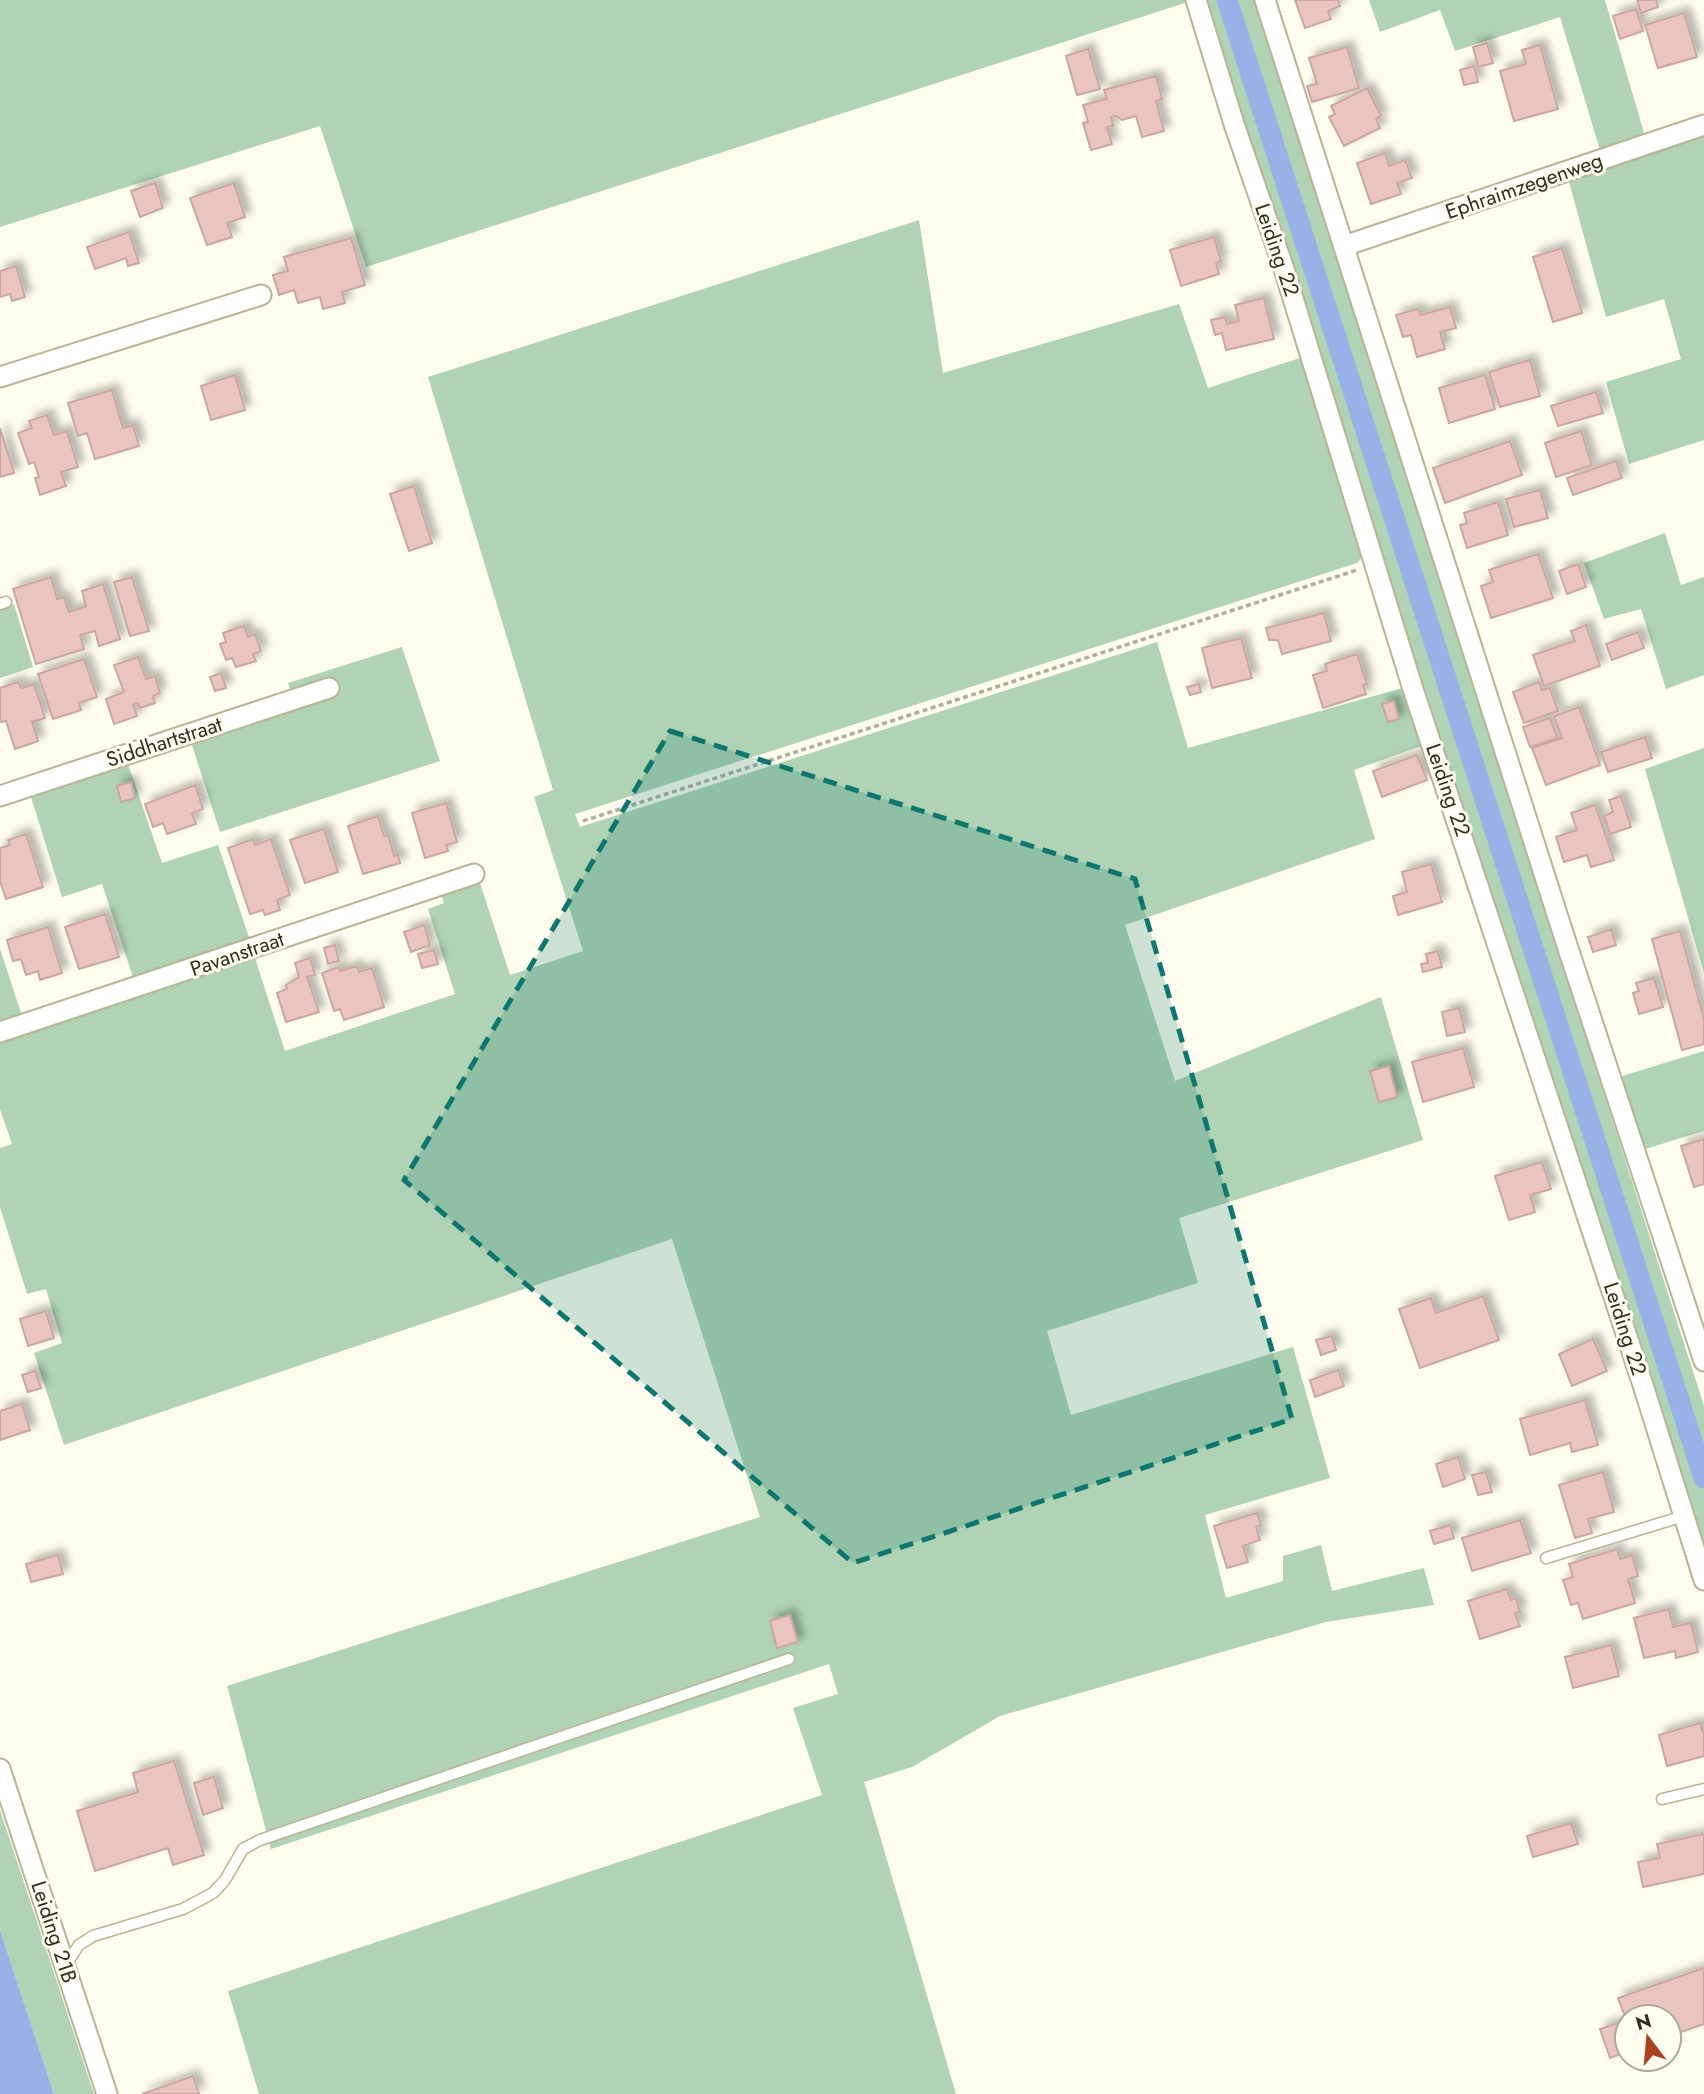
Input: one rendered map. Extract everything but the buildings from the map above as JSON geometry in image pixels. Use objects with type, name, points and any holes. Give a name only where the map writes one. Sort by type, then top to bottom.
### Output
[{"type":"street","name":"Leiding 22","points":[[1196,0],[1234,124],[1284,269],[1412,686],[1460,824],[1639,1371],[1704,1580]]},
{"type":"street","points":[[1265,0],[1564,936],[1704,1361]]},
{"type":"street","name":"Ephraimzegenweg","points":[[1344,246],[1704,125]]},
{"type":"street","points":[[0,377],[261,295]]},
{"type":"street","name":"Siddhartstraat","points":[[0,796],[329,688]]},
{"type":"street","name":"Pavanstraat","points":[[0,1032],[474,874]]},
{"type":"street","name":"Leiding 21B","points":[[0,1769],[107,2094]]},
{"type":"lane","points":[[1546,1558],[1684,1516]]},
{"type":"lane","points":[[65,1966],[79,1945],[93,1936],[183,1909],[213,1893],[225,1880],[243,1849],[260,1840],[789,1659]]},
{"type":"lane","points":[[1662,1800],[1704,1789]]},
{"type":"path","points":[[583,821],[1375,564]]},
{"type":"highlighted area","points":[[670,731],[1135,879],[1292,1419],[853,1563],[404,1180]]},
{"type":"green space","points":[[0,0],[1191,1],[366,267],[320,126],[0,227]]},
{"type":"green space","points":[[1201,0],[1254,0],[1704,1406],[1704,1554],[1431,725]]},
{"type":"green space","points":[[1369,0],[1605,0],[1645,136],[1600,150],[1560,17],[1455,51],[1440,10],[1380,32]]},
{"type":"green space","points":[[1704,134],[1704,440],[1629,464],[1606,382],[1681,359],[1664,299],[1606,317],[1568,178]]},
{"type":"green space","points":[[919,220],[943,373],[1179,304],[1208,388],[1303,357],[1364,555],[1357,563],[575,814],[580,827],[1157,642],[1188,748],[1406,687],[1424,745],[1354,770],[1375,839],[1125,925],[1175,1081],[1381,997],[1423,1140],[1179,1218],[1198,1283],[1047,1331],[1071,1415],[1293,1347],[1330,1478],[1205,1515],[1226,1598],[1283,1581],[1283,1556],[1321,1545],[1332,1591],[1424,1568],[1434,1605],[1326,1622],[1000,1716],[912,1767],[864,1782],[956,2094],[259,2094],[228,1991],[822,1795],[793,1708],[838,1694],[829,1664],[271,1849],[227,1686],[760,1517],[672,1239],[64,1445],[34,1353],[62,1343],[46,1289],[27,1294],[0,1207],[0,1148],[12,1144],[0,1109],[0,1037],[254,955],[285,1051],[455,994],[428,909],[444,903],[440,891],[478,877],[510,975],[583,951],[534,797],[553,790],[428,377]]},
{"type":"green space","points":[[1665,533],[1681,585],[1704,577],[1704,675],[1666,689],[1641,609],[1604,619],[1584,563]]},
{"type":"green space","points":[[14,604],[33,667],[0,678],[0,609]]},
{"type":"green space","points":[[402,647],[440,761],[220,832],[191,742],[296,708],[288,683]]},
{"type":"green space","points":[[1704,748],[1704,973],[1645,769]]},
{"type":"green space","points":[[128,764],[162,863],[218,845],[251,943],[134,980],[102,884],[62,897],[30,794]]},
{"type":"green space","points":[[0,949],[23,1019],[0,1027]]},
{"type":"green space","points":[[1704,1051],[1704,1131],[1642,1150],[1619,1077]]},
{"type":"green space","points":[[0,1810],[94,2094],[54,2094],[0,1930]]},
{"type":"water","points":[[0,1930],[54,2094],[0,2094]]},
{"type":"waterway","points":[[1227,0],[1704,1478]]}]
